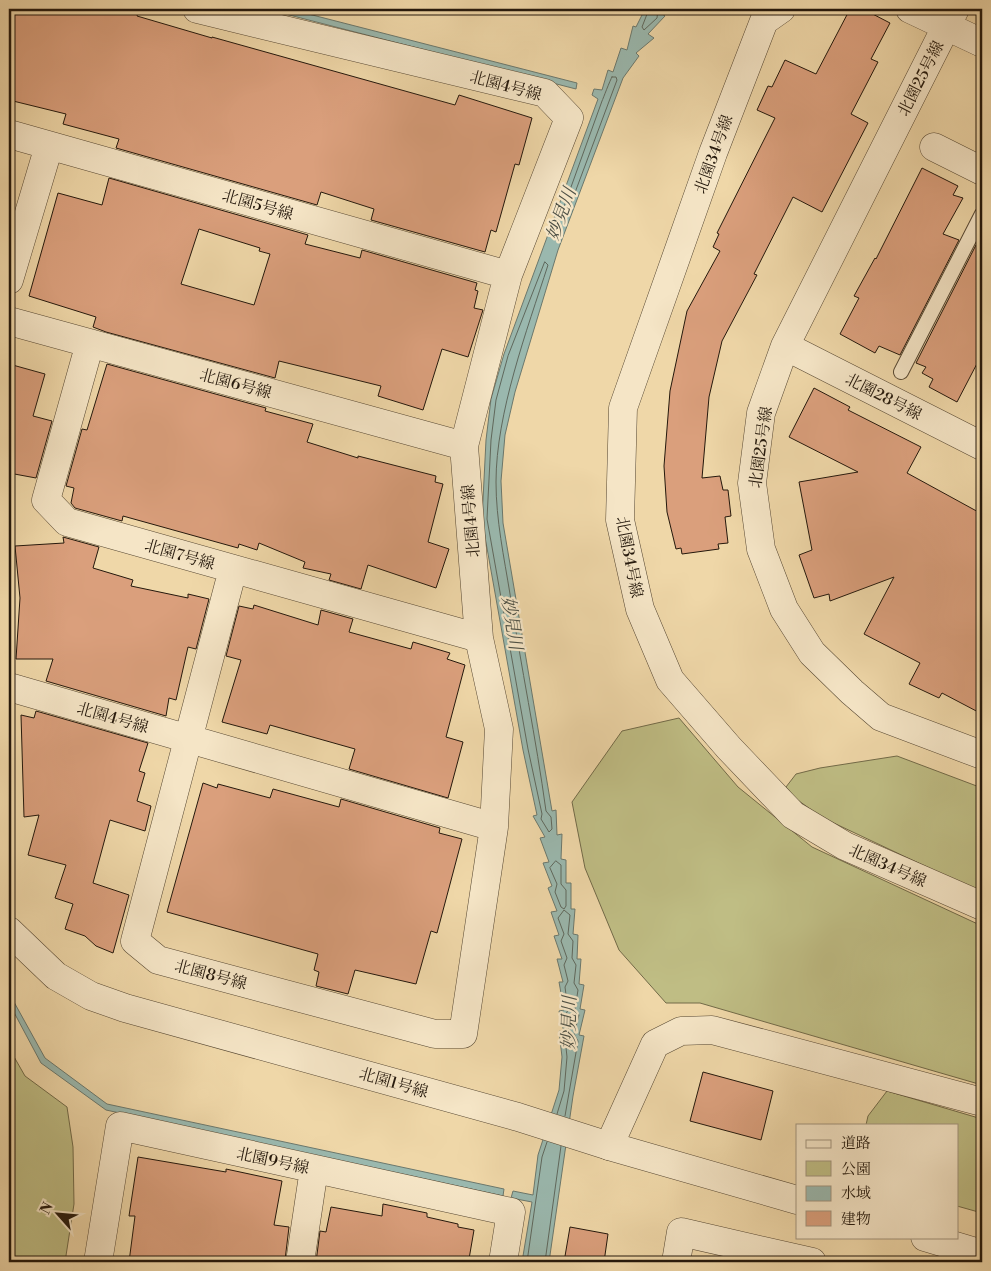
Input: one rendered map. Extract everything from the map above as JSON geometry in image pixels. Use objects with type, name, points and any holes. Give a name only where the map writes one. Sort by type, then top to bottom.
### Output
[{"type":"street","name":"北園4号線","points":[[9,687],[494,827],[498,730],[479,638],[464,446],[508,275],[569,118],[545,93],[197,9]]},
{"type":"street","name":"北園34号線","points":[[781,9],[764,20],[713,153],[623,408],[620,520],[640,609],[670,680],[729,748],[792,815],[845,846],[982,906]]},
{"type":"street","points":[[910,9],[951,17],[982,43]]},
{"type":"street","name":"北園25号線","points":[[951,17],[785,346],[761,413],[752,483],[761,549],[784,609],[812,653],[881,717],[982,755]]},
{"type":"street","name":"北園5号線","points":[[9,134],[508,275]]},
{"type":"street","points":[[9,280],[49,146]]},
{"type":"street","points":[[934,147],[982,171]]},
{"type":"street","name":"北園6号線","points":[[9,320],[464,446]]},
{"type":"street","name":"北園7号線","points":[[90,343],[46,500],[67,522],[479,638]]},
{"type":"street","name":"北園28号線","points":[[785,346],[982,446]]},
{"type":"street","name":"北園8号線","points":[[233,569],[135,941],[158,960],[435,1034],[463,1034],[494,827]]},
{"type":"street","name":"北園1号線","points":[[9,932],[56,976],[91,996],[135,1011],[518,1117],[609,1146],[796,1200]]},
{"type":"street","points":[[609,1146],[655,1044],[681,1031],[712,1030],[982,1102]]},
{"type":"street","name":"北園9号線","points":[[98,1262],[120,1126],[511,1212],[503,1262]]},
{"type":"street","points":[[300,1262],[314,1169]]},
{"type":"street","points":[[676,1262],[681,1232],[812,1262]]},
{"type":"street","points":[[928,1238],[982,1254]]},
{"type":"lane","points":[[901,372],[982,214]]},
{"type":"green space","points":[[679,718],[738,787],[812,847],[982,926],[982,1085],[700,1003],[666,1003],[619,950],[585,868],[572,802],[622,731]]},
{"type":"green space","points":[[897,756],[982,788],[982,893],[821,817],[795,798],[786,787],[796,774],[820,768]]},
{"type":"green space","points":[[9,1048],[25,1076],[67,1107],[73,1147],[74,1204],[65,1262],[9,1262]]},
{"type":"green space","points":[[887,1091],[982,1119],[982,1213],[958,1206],[958,1124],[866,1124],[868,1116]]},
{"type":"water","points":[[266,9],[289,9],[577,83],[576,89]]},
{"type":"water","name":"妙見川","points":[[645,9],[666,9],[661,13],[665,16],[648,34],[654,38],[636,53],[639,56],[623,78],[558,250],[515,392],[505,435],[501,481],[503,523],[552,811],[556,810],[557,835],[562,834],[561,859],[566,860],[566,883],[571,883],[571,909],[575,909],[573,934],[578,935],[577,959],[581,959],[579,984],[584,985],[580,1009],[585,1010],[579,1035],[584,1036],[573,1096],[549,1262],[522,1262],[532,1202],[511,1198],[513,1191],[533,1195],[538,1155],[559,1090],[562,1057],[559,1031],[564,1032],[559,1011],[564,1010],[559,982],[563,982],[557,959],[562,959],[554,936],[559,935],[551,912],[557,911],[548,888],[552,886],[543,863],[549,862],[540,838],[545,837],[533,816],[537,815],[523,750],[482,520],[486,440],[491,399],[504,354],[598,99],[592,95],[594,89],[602,90],[608,70],[613,72],[621,48],[627,50],[633,26],[636,27]]},
{"type":"water","points":[[9,993],[45,1058],[107,1104],[504,1189],[503,1196],[106,1110],[41,1063],[9,1003]]},
{"type":"building","points":[[9,9],[139,9],[137,16],[212,38],[455,105],[459,95],[532,118],[519,165],[515,164],[496,232],[491,230],[485,252],[371,220],[374,209],[321,192],[317,205],[116,148],[119,139],[63,124],[66,114],[9,100]]},
{"type":"building","points":[[850,9],[863,9],[890,23],[871,59],[878,62],[851,114],[868,123],[822,212],[793,197],[754,274],[757,275],[722,341],[709,397],[702,478],[720,476],[723,490],[728,490],[731,516],[725,517],[728,543],[718,544],[719,549],[682,554],[681,548],[676,549],[667,512],[664,466],[670,391],[687,311],[720,251],[713,247],[719,234],[717,233],[775,118],[757,110],[768,86],[772,87],[785,60],[816,74]]},
{"type":"building","points":[[922,168],[958,186],[953,195],[963,198],[943,234],[959,240],[900,355],[879,346],[875,353],[840,334],[859,298],[854,296],[876,259]]},
{"type":"building","points":[[109,178],[308,235],[305,244],[360,258],[362,250],[477,283],[475,290],[478,291],[474,308],[483,310],[468,357],[442,349],[423,410],[378,396],[381,386],[279,361],[275,378],[106,332],[93,327],[96,317],[29,296],[58,193],[102,205]],"holes":[[[199,229],[260,248],[259,251],[270,254],[254,305],[181,284]]]},
{"type":"building","points":[[976,245],[982,248],[982,354],[957,402],[929,387],[933,379],[922,373],[926,367],[916,363]]},
{"type":"building","points":[[9,364],[45,374],[33,416],[52,421],[36,478],[9,473]]},
{"type":"building","points":[[107,364],[266,408],[265,411],[313,424],[307,442],[358,458],[358,456],[436,476],[435,482],[443,484],[428,542],[449,549],[436,588],[368,565],[361,589],[329,580],[331,574],[303,568],[305,562],[259,543],[257,550],[239,544],[238,548],[123,516],[122,521],[75,508],[71,503],[74,488],[66,486],[82,429],[87,430]]},
{"type":"building","points":[[814,388],[850,407],[848,410],[921,447],[907,473],[982,514],[982,714],[942,693],[939,698],[909,684],[920,663],[864,634],[894,577],[830,601],[829,594],[814,598],[799,555],[812,550],[799,482],[858,472],[789,437]]},
{"type":"building","points":[[63,537],[99,547],[93,568],[133,580],[131,586],[188,598],[188,594],[209,599],[196,649],[188,647],[176,700],[169,698],[166,716],[46,681],[53,659],[16,659],[20,598],[15,546],[64,543]]},
{"type":"building","points":[[254,605],[318,625],[321,610],[353,619],[349,632],[411,649],[413,642],[450,653],[447,659],[465,665],[446,737],[463,742],[448,798],[349,769],[355,749],[270,725],[267,734],[222,722],[241,660],[226,656],[239,606],[253,609]]},
{"type":"building","points":[[36,711],[148,743],[139,771],[145,773],[137,801],[151,806],[145,831],[110,820],[93,883],[129,895],[113,953],[96,946],[85,936],[65,929],[73,904],[55,898],[66,865],[28,855],[39,815],[24,817],[21,715],[34,718]]},
{"type":"building","points":[[203,783],[217,788],[218,784],[270,798],[273,789],[339,807],[341,799],[440,828],[439,833],[462,839],[437,933],[431,931],[416,984],[355,970],[348,994],[316,986],[319,972],[314,970],[318,954],[167,912]]},
{"type":"building","points":[[703,1072],[773,1091],[761,1140],[690,1121]]},
{"type":"building","points":[[138,1157],[226,1172],[226,1169],[282,1181],[274,1225],[289,1227],[285,1260],[276,1258],[276,1262],[129,1262],[135,1216],[129,1216]]},
{"type":"building","points":[[383,1204],[427,1213],[427,1217],[458,1224],[458,1227],[474,1230],[469,1259],[464,1258],[463,1262],[316,1262],[320,1231],[326,1232],[331,1207],[382,1216]]},
{"type":"building","points":[[570,1227],[608,1234],[604,1262],[564,1262]]}]
